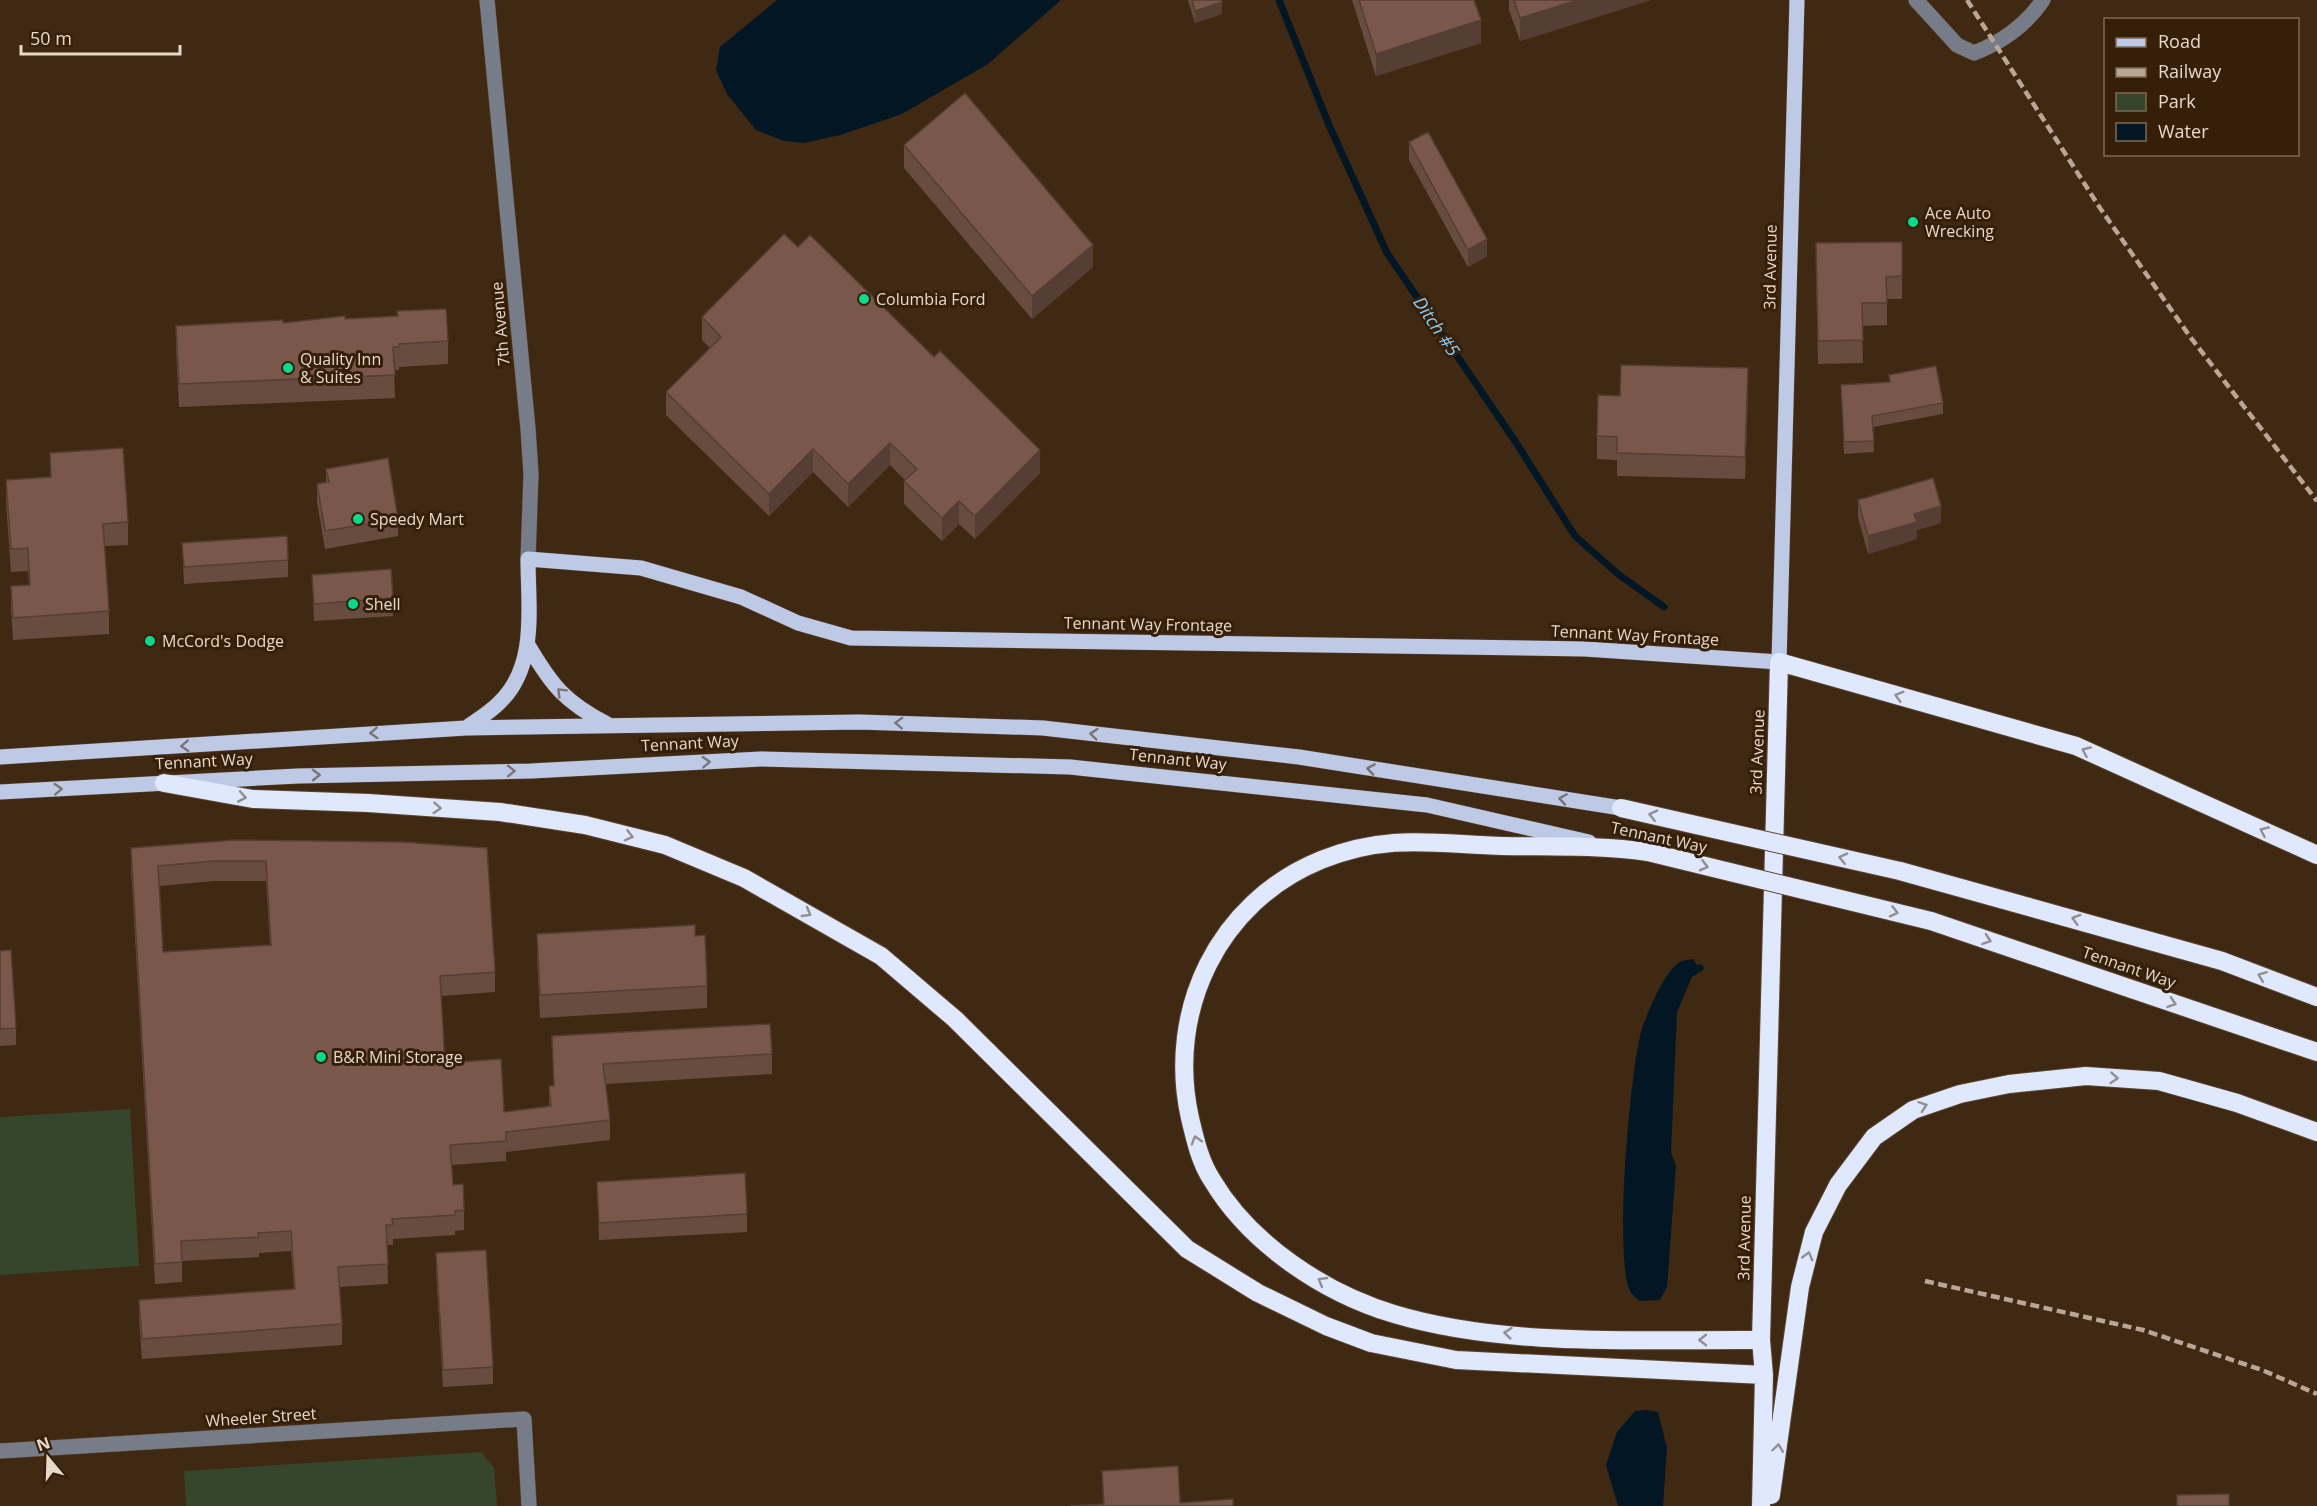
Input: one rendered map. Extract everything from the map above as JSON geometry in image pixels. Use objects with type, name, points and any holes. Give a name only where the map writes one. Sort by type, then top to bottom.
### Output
[{"type":"highway","points":[[1779,662],[2076,746],[2317,855]]},
{"type":"highway","name":"3rd Avenue","points":[[1761,1506],[1764,1375],[1761,1340],[1779,662]]},
{"type":"highway","points":[[164,783],[252,799],[368,803],[500,812],[585,825],[665,845],[744,878],[881,957],[956,1018],[1188,1250],[1258,1293],[1326,1326],[1371,1343],[1456,1360],[1764,1375]]},
{"type":"highway","name":"Tennant Way","points":[[1621,808],[1900,871],[2222,961],[2317,997]]},
{"type":"highway","points":[[1605,846],[1502,846],[1435,841],[1392,841],[1353,849],[1320,861],[1266,892],[1238,919],[1218,943],[1191,1002],[1184,1040],[1183,1068],[1187,1105],[1196,1142],[1211,1179],[1239,1216],[1287,1261],[1343,1293],[1394,1314],[1457,1328],[1526,1335],[1597,1339],[1761,1340]]},
{"type":"highway","name":"Tennant Way","points":[[1605,846],[1648,852],[1931,921],[2317,1052]]},
{"type":"highway","points":[[1770,1506],[1800,1287],[1814,1232],[1838,1185],[1874,1137],[1913,1110],[1960,1094],[2009,1084],[2086,1076],[2159,1081],[2237,1103],[2317,1132]]},
{"type":"main road","name":"3rd Avenue","points":[[1779,662],[1797,0]]},
{"type":"main road","name":"7th Avenue","points":[[528,559],[528,645]]},
{"type":"main road","name":"Tennant Way Frontage","points":[[528,559],[641,568],[741,597],[798,622],[851,638],[1586,649],[1779,662]]},
{"type":"main road","points":[[528,645],[550,681],[576,708],[608,724]]},
{"type":"main road","points":[[466,728],[500,703],[516,681],[528,645]]},
{"type":"main road","name":"Tennant Way","points":[[0,757],[466,728],[608,724],[859,722],[1043,728],[1299,758],[1621,808]]},
{"type":"main road","name":"Tennant Way","points":[[0,792],[164,783],[761,759],[1070,766],[1427,805],[1605,846]]},
{"type":"street","name":"7th Avenue","points":[[487,0],[528,429],[531,474],[528,559]]},
{"type":"street","points":[[1916,0],[1956,45],[1974,53],[1994,45],[2013,32],[2033,15],[2043,0]]},
{"type":"street","name":"Wheeler Street","points":[[0,1450],[524,1419],[529,1506]]},
{"type":"green space","points":[[130,1109],[139,1266],[0,1275],[0,1117]]},
{"type":"green space","points":[[481,1452],[494,1468],[497,1506],[186,1506],[184,1471]]},
{"type":"water","points":[[777,0],[1061,0],[988,64],[902,114],[840,135],[804,143],[784,141],[756,130],[727,94],[716,70],[720,47]]},
{"type":"water","points":[[1693,959],[1697,965],[1677,1012],[1671,1153],[1676,1166],[1667,1287],[1660,1300],[1639,1301],[1630,1291],[1625,1272],[1623,1242],[1629,1120],[1637,1050],[1644,1022],[1663,982],[1680,962]]},
{"type":"water","points":[[1635,1411],[1658,1412],[1667,1448],[1663,1506],[1618,1506],[1606,1465],[1617,1432]]},
{"type":"building","points":[[1192,0],[1221,0],[1222,2],[1195,11]]},
{"type":"building","points":[[1359,0],[1474,0],[1481,20],[1376,54]]},
{"type":"building","points":[[1514,0],[1578,0],[1520,18]]},
{"type":"building","points":[[965,93],[1093,245],[1032,296],[904,145]]},
{"type":"building","points":[[1428,132],[1487,239],[1468,250],[1409,142]]},
{"type":"building","points":[[784,234],[798,247],[810,235],[934,357],[940,351],[1040,450],[975,516],[959,501],[942,518],[904,481],[917,469],[890,443],[848,484],[813,449],[769,494],[666,392],[721,337],[702,317]]},
{"type":"building","points":[[1902,242],[1902,276],[1886,277],[1887,303],[1862,303],[1863,340],[1818,341],[1816,243]]},
{"type":"building","points":[[446,309],[448,341],[399,344],[399,347],[393,347],[395,375],[179,384],[176,326],[283,320],[283,323],[345,316],[345,319],[398,316],[397,311]]},
{"type":"building","points":[[1621,365],[1748,368],[1745,457],[1617,453],[1617,437],[1597,436],[1598,395],[1620,396]]},
{"type":"building","points":[[1936,366],[1943,403],[1872,416],[1874,441],[1844,442],[1841,385],[1890,382],[1889,375]]},
{"type":"building","points":[[123,448],[128,522],[103,524],[109,611],[13,618],[11,586],[30,585],[28,548],[11,549],[6,480],[51,477],[50,453]]},
{"type":"building","name":"Speedy Mart","points":[[388,458],[398,519],[325,531],[317,484],[329,482],[326,469]]},
{"type":"building","points":[[1933,478],[1941,506],[1914,514],[1917,522],[1868,536],[1858,500]]},
{"type":"building","points":[[287,536],[288,560],[184,567],[182,543]]},
{"type":"building","points":[[391,569],[393,598],[314,604],[312,575]]},
{"type":"building","name":"B&R Mini Storage","points":[[235,840],[402,842],[487,848],[495,972],[440,976],[445,1063],[501,1059],[504,1112],[551,1106],[549,1086],[554,1086],[552,1036],[770,1024],[772,1054],[603,1064],[610,1120],[506,1132],[506,1141],[450,1145],[453,1185],[463,1184],[464,1210],[455,1211],[455,1215],[392,1219],[393,1225],[386,1225],[388,1264],[338,1267],[342,1324],[142,1339],[139,1300],[295,1289],[291,1231],[258,1233],[259,1237],[181,1241],[182,1262],[155,1264],[131,848]],"holes":[[[214,861],[266,861],[271,945],[163,952],[158,866]]]},
{"type":"building","points":[[695,925],[695,936],[705,935],[707,986],[540,995],[537,934]]},
{"type":"building","points":[[11,950],[16,1028],[0,1029],[0,951]]},
{"type":"building","points":[[745,1173],[747,1214],[599,1223],[597,1182]]},
{"type":"building","points":[[486,1250],[493,1367],[443,1370],[436,1253]]},
{"type":"building","points":[[1178,1466],[1180,1503],[1233,1499],[1233,1506],[1071,1506],[1104,1504],[1102,1471]]},
{"type":"building","points":[[2229,1494],[2229,1506],[2177,1506],[2177,1495]]},
{"type":"waterway","name":"Ditch #5","points":[[1279,0],[1329,125],[1387,253],[1515,441],[1575,536],[1618,574],[1664,607]]},
{"type":"waterway","points":[[1688,975],[1700,968]]},
{"type":"railway","points":[[1967,0],[2100,208],[2191,338],[2317,501]]},
{"type":"railway","points":[[1925,1281],[2143,1330],[2262,1370],[2317,1394]]},
{"type":"place","name":"Ace Auto Wrecking","points":[[1913,222]]},
{"type":"place","name":"Columbia Ford","points":[[864,299]]},
{"type":"place","name":"Quality Inn & Suites","points":[[288,368]]},
{"type":"place","name":"Speedy Mart","points":[[358,519]]},
{"type":"place","name":"Shell","points":[[353,604]]},
{"type":"place","name":"McCord's Dodge","points":[[150,641]]},
{"type":"place","name":"B&R Mini Storage","points":[[321,1057]]}]
